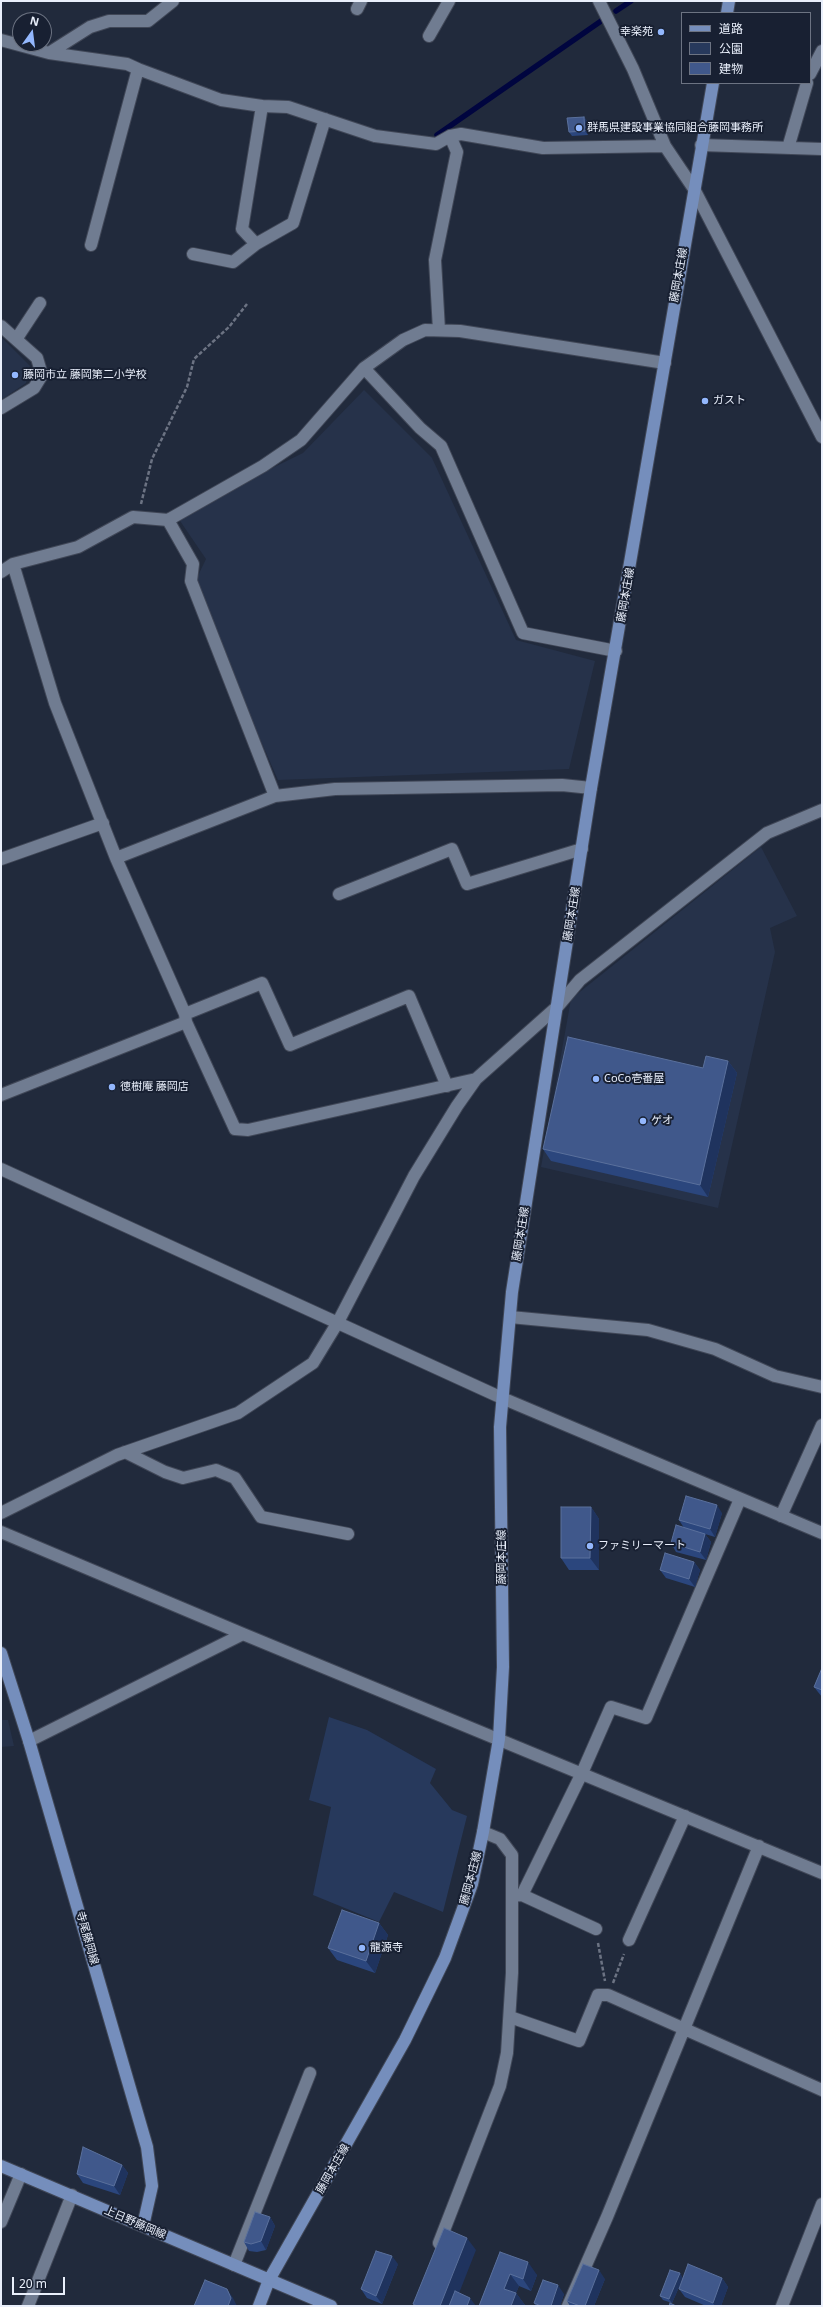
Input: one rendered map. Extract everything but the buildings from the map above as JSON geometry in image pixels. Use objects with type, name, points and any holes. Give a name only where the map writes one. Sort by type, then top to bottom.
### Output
[{"type":"main road","points":[[727,12],[729,1]]},
{"type":"main road","name":"藤岡本庄線","points":[[259,2306],[269,2280],[388,2072],[445,1958],[472,1884],[483,1832],[498,1739],[502,1667],[500,1435],[512,1292],[591,788],[616,652],[664,362],[713,84]]},
{"type":"main road","name":"寺尾藤岡線","points":[[1,1652],[30,1741],[147,2146],[152,2186],[142,2226]]},
{"type":"main road","name":"上日野藤岡線","points":[[1,2166],[269,2280]]},
{"type":"main road","points":[[269,2280],[331,2306]]},
{"type":"street","points":[[49,53],[96,25],[109,21],[148,21],[173,1]]},
{"type":"street","points":[[430,36],[449,1]]},
{"type":"street","points":[[599,1],[633,69],[665,146],[694,189],[822,437]]},
{"type":"street","points":[[1,40],[49,53],[127,64],[222,100],[262,106],[288,107],[382,137],[436,144],[450,136],[461,134],[543,148],[665,146]]},
{"type":"street","points":[[811,72],[822,51]]},
{"type":"street","points":[[91,246],[138,69]]},
{"type":"street","points":[[788,148],[807,84]]},
{"type":"street","points":[[256,244],[242,229],[262,106]]},
{"type":"street","points":[[193,254],[233,262],[256,244],[293,223],[324,119]]},
{"type":"street","points":[[439,330],[435,260],[457,152],[450,136]]},
{"type":"street","points":[[701,145],[822,149]]},
{"type":"street","points":[[17,338],[40,303]]},
{"type":"street","points":[[1,326],[17,338],[37,358],[42,375],[34,388],[1,408]]},
{"type":"street","points":[[1,572],[13,564],[78,547],[134,517],[168,520],[263,466],[301,440],[364,368],[403,340],[425,330],[460,331],[664,362]]},
{"type":"street","points":[[364,368],[420,428],[441,446],[523,633],[616,652]]},
{"type":"street","points":[[168,520],[193,564],[191,581],[275,796]]},
{"type":"street","points":[[13,564],[55,703],[116,858],[235,1129],[248,1130],[476,1079]]},
{"type":"street","points":[[116,858],[275,796],[335,789],[562,785],[591,788]]},
{"type":"street","points":[[1,1513],[125,1452],[238,1413],[313,1363],[338,1322],[414,1176],[457,1106],[476,1079],[558,1006],[580,980],[767,833],[822,810]]},
{"type":"street","points":[[1,859],[103,823]]},
{"type":"street","points":[[339,894],[452,849],[467,884],[582,849]]},
{"type":"street","points":[[1,1095],[186,1018],[262,983],[290,1045],[409,996],[447,1086]]},
{"type":"street","points":[[1,1169],[502,1398],[822,1533]]},
{"type":"street","points":[[510,1317],[648,1330],[715,1349],[775,1376],[822,1388]]},
{"type":"street","points":[[781,1516],[822,1425]]},
{"type":"street","points":[[125,1452],[165,1472],[183,1478],[216,1470],[235,1478],[261,1517],[348,1534]]},
{"type":"street","points":[[517,1895],[582,1773],[611,1707],[646,1718],[740,1499]]},
{"type":"street","points":[[1,1532],[243,1634],[822,1873]]},
{"type":"street","points":[[30,1741],[243,1634]]},
{"type":"street","points":[[629,1940],[685,1816]]},
{"type":"street","points":[[434,2255],[500,2086],[508,2053],[517,1895],[512,1855],[500,1839],[483,1832]]},
{"type":"street","points":[[568,2306],[607,2217],[759,1846]]},
{"type":"street","points":[[517,1895],[596,1929]]},
{"type":"street","points":[[510,2017],[579,2041],[598,1995],[608,1995],[822,2090]]},
{"type":"street","points":[[234,2265],[310,2073]]},
{"type":"street","points":[[1,2222],[21,2174]]},
{"type":"street","points":[[28,2306],[72,2195]]},
{"type":"street","points":[[782,2306],[822,2204]]},
{"type":"path","points":[[138,518],[152,458],[187,387],[194,359],[229,327],[247,304]]},
{"type":"path","points":[[596,1929],[608,1995]]},
{"type":"path","points":[[608,1995],[629,1940]]},
{"type":"shaded area","name":"藤岡市立 藤岡第二小学校","points":[[1,337],[30,366],[26,383],[1,400]]},
{"type":"shaded area","points":[[364,390],[432,458],[516,640],[595,661],[569,769],[278,780],[193,586],[206,559],[176,515],[303,453]]},
{"type":"shaded area","points":[[761,847],[797,916],[770,928],[775,952],[718,1208],[541,1167],[571,999]]},
{"type":"shaded area","points":[[1,1720],[8,1720],[14,1746],[1,1747]]},
{"type":"green space","points":[[329,1717],[367,1730],[436,1769],[430,1783],[452,1810],[467,1816],[443,1912],[394,1892],[379,1922],[313,1895],[331,1807],[309,1800]]},
{"type":"waterway","points":[[616,11],[631,1]]},
{"type":"waterway","points":[[437,135],[604,19]]},
{"type":"place","name":"幸楽苑","points":[[661,32]]},
{"type":"place","name":"群馬県建設事業協同組合藤岡事務所","points":[[579,128]]},
{"type":"place","name":"藤岡市立 藤岡第二小学校","points":[[15,375]]},
{"type":"place","name":"ガスト","points":[[705,401]]},
{"type":"place","name":"CoCo壱番屋","points":[[596,1079]]},
{"type":"place","name":"徳樹庵 藤岡店","points":[[112,1087]]},
{"type":"place","name":"ゲオ","points":[[643,1121]]},
{"type":"place","name":"ファミリーマート","points":[[590,1546]]},
{"type":"place","name":"龍源寺","points":[[362,1948]]}]
